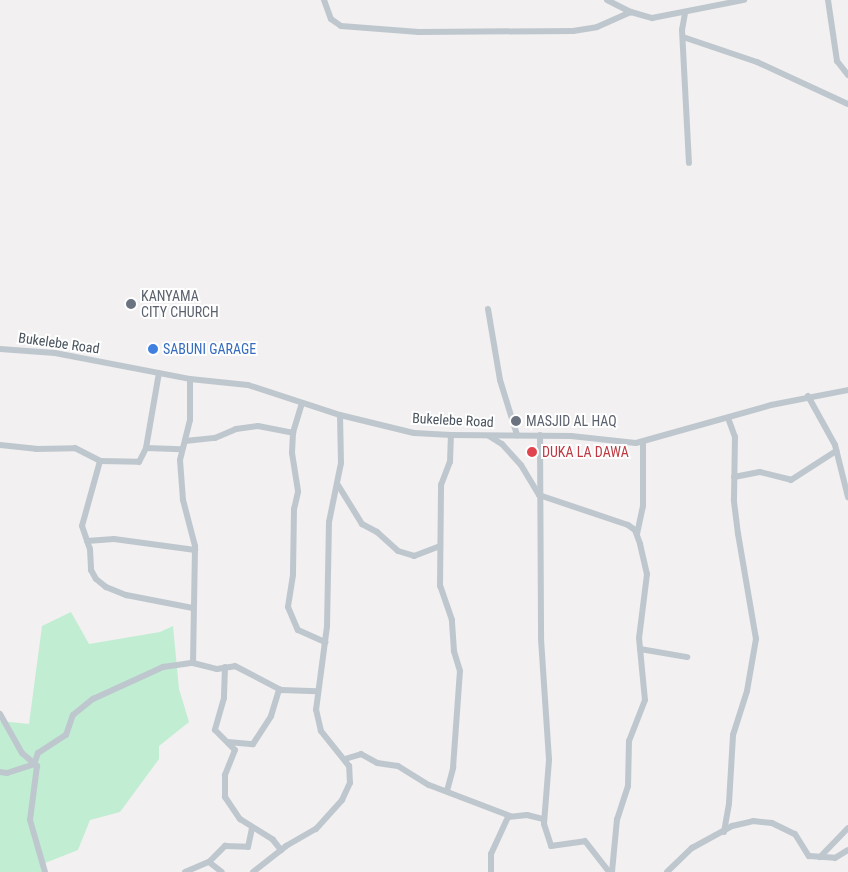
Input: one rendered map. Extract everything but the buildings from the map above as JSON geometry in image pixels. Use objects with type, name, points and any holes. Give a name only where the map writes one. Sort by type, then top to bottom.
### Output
[{"type":"street","points":[[324,0],[331,19],[341,26],[419,32],[573,31],[597,28],[631,12]]},
{"type":"street","points":[[607,0],[631,12],[652,18],[744,0]]},
{"type":"street","points":[[828,0],[837,61],[848,75]]},
{"type":"street","points":[[684,13],[683,37],[689,163]]},
{"type":"street","points":[[683,37],[757,62],[848,104]]},
{"type":"street","points":[[488,309],[500,380],[517,435]]},
{"type":"street","name":"Bukelebe Road","points":[[0,348],[55,353],[190,379],[248,385],[340,415],[414,433],[452,435],[540,435],[643,442],[808,396],[848,390]]},
{"type":"street","points":[[0,445],[36,449],[75,448],[100,461],[139,462],[146,448],[159,373]]},
{"type":"street","points":[[190,379],[190,420],[181,449],[182,493],[195,550],[193,663]]},
{"type":"street","points":[[808,396],[836,451],[848,497]]},
{"type":"street","points":[[302,403],[293,433],[292,453],[298,492],[294,509],[293,578],[288,607],[298,630],[319,637],[325,642]]},
{"type":"street","points":[[253,872],[316,828],[342,800],[349,789],[351,775],[344,759],[320,730],[317,691],[325,642],[328,527],[338,485],[340,415]]},
{"type":"street","points":[[724,832],[729,803],[733,736],[747,691],[756,639],[739,542],[734,477],[735,437],[728,418]]},
{"type":"street","points":[[185,441],[216,438],[236,429],[258,426],[293,433]]},
{"type":"street","points":[[446,792],[454,768],[460,671],[454,651],[452,620],[440,588],[441,485],[450,462],[452,435]]},
{"type":"street","points":[[488,435],[502,444],[521,465],[539,495],[623,523],[637,534]]},
{"type":"street","points":[[540,435],[539,495],[543,599],[540,639],[549,760],[543,819],[551,846],[585,841],[595,850],[608,871]]},
{"type":"street","points":[[608,871],[617,819],[628,786],[629,741],[645,700],[640,649],[647,574],[637,534],[644,506],[643,442]]},
{"type":"street","points":[[146,448],[181,449]]},
{"type":"street","points":[[734,477],[760,472],[791,480],[836,451]]},
{"type":"street","points":[[100,461],[82,523],[91,570],[106,587],[126,595],[193,608]]},
{"type":"street","points":[[338,485],[362,524],[377,532],[398,552],[414,556],[440,546]]},
{"type":"street","points":[[86,541],[114,539],[195,550]]},
{"type":"street","points":[[640,649],[687,657]]},
{"type":"street","points":[[46,872],[30,820],[37,774],[35,763],[38,753],[66,735],[73,715],[93,699],[163,667],[193,663],[217,669],[235,666],[279,689],[317,691]]},
{"type":"street","points":[[225,667],[224,698],[215,730],[228,742],[235,754],[225,775],[225,797],[240,819],[273,840],[282,850]]},
{"type":"street","points":[[228,742],[253,744],[271,716],[279,689]]},
{"type":"street","points":[[0,714],[22,753],[35,763]]},
{"type":"street","points":[[344,759],[364,755],[378,763],[398,766],[424,783],[510,816],[527,815],[543,819]]},
{"type":"street","points":[[0,772],[16,771],[35,763]]},
{"type":"street","points":[[491,872],[491,854],[502,826],[510,816]]},
{"type":"street","points":[[667,872],[687,852],[732,826],[753,821],[772,823],[799,837],[806,854],[835,858],[848,850]]},
{"type":"street","points":[[185,872],[209,862],[225,846],[248,847],[252,828]]},
{"type":"street","points":[[820,857],[848,828]]},
{"type":"street","points":[[209,862],[222,872]]},
{"type":"green space","points":[[71,612],[89,644],[160,632],[173,626],[179,689],[189,722],[159,746],[159,759],[120,812],[90,820],[78,850],[45,863],[47,872],[0,872],[0,721],[29,724],[42,626]]},
{"type":"place","name":"KANYAMA CITY CHURCH","points":[[131,304]]},
{"type":"place","name":"SABUNI GARAGE","points":[[153,349]]},
{"type":"place","name":"MASJID AL HAQ","points":[[516,421]]},
{"type":"place","name":"DUKA LA DAWA","points":[[532,452]]}]
